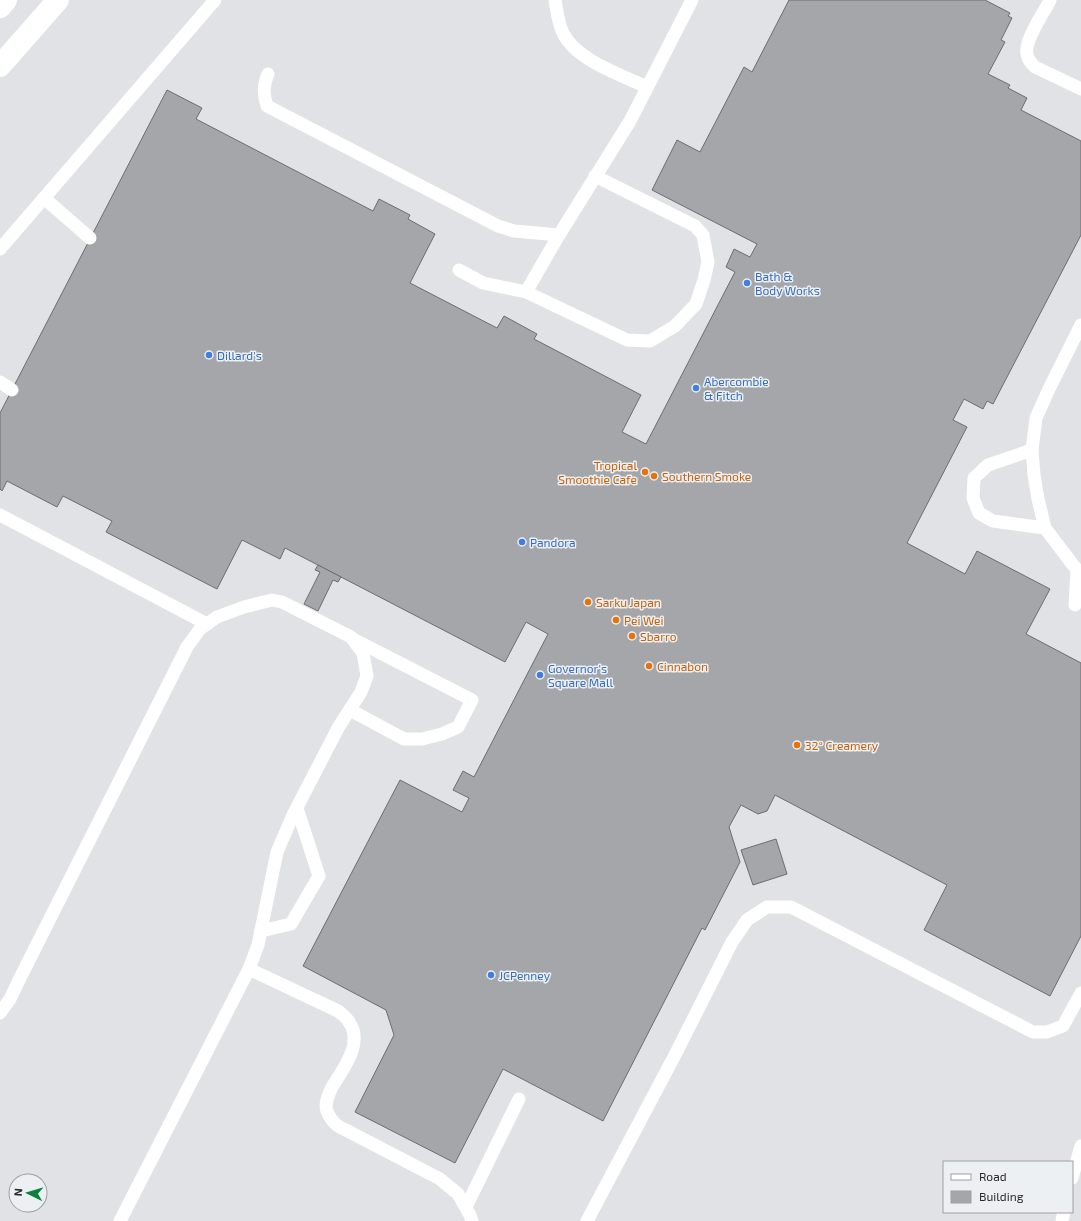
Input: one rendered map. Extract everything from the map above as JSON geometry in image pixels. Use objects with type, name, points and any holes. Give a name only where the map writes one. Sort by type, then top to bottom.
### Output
[{"type":"street","points":[[0,7],[6,0]]},
{"type":"street","points":[[0,66],[58,0]]},
{"type":"lane","points":[[0,249],[215,0]]},
{"type":"lane","points":[[555,0],[562,32],[570,44],[596,63],[647,87]]},
{"type":"lane","points":[[526,292],[559,235],[630,120],[692,0]]},
{"type":"lane","points":[[1050,0],[1030,38],[1027,54],[1030,62],[1035,67],[1081,89]]},
{"type":"lane","points":[[268,74],[264,82],[263,95],[267,106],[498,226],[514,231],[559,235]]},
{"type":"lane","points":[[459,270],[483,283],[526,292],[627,340],[650,341],[676,326],[696,304],[704,280],[708,262],[703,235],[695,226],[595,176]]},
{"type":"lane","points":[[44,198],[90,238]]},
{"type":"lane","points":[[1075,605],[1079,572],[1045,528],[1035,481],[1032,450],[1036,418],[1081,325]]},
{"type":"lane","points":[[0,382],[12,390]]},
{"type":"lane","points":[[1032,450],[988,465],[974,478],[974,498],[979,513],[993,521],[1045,528]]},
{"type":"lane","points":[[0,515],[207,624]]},
{"type":"lane","points":[[0,1013],[17,985],[187,647],[200,628],[218,617],[244,607],[272,600],[282,602],[472,700],[458,727],[442,734],[422,739],[404,739],[350,710]]},
{"type":"lane","points":[[120,1221],[249,969],[258,944],[277,852],[297,808],[338,728],[361,692],[367,676],[363,653],[350,637]]},
{"type":"lane","points":[[261,931],[291,924],[319,876],[297,808]]},
{"type":"lane","points":[[587,1221],[676,1053],[732,942],[747,920],[767,907],[791,907],[1033,1032],[1048,1032],[1063,1026],[1081,993]]},
{"type":"lane","points":[[249,969],[338,1011],[349,1021],[354,1030],[355,1044],[352,1053],[330,1092],[326,1102],[326,1111],[338,1126],[440,1179],[458,1194],[472,1221]]},
{"type":"lane","points":[[466,1207],[519,1099]]},
{"type":"lane","points":[[1073,1174],[1081,1146]]},
{"type":"building","points":[[789,0],[985,0],[1010,13],[1008,16],[1012,18],[1001,40],[1005,42],[988,74],[1010,85],[1008,88],[1027,98],[1021,110],[1081,141],[1081,235],[993,404],[987,401],[983,409],[964,399],[953,420],[967,427],[907,543],[965,574],[977,551],[1050,589],[1026,634],[1081,663],[1081,936],[1050,996],[924,930],[947,885],[775,795],[767,811],[758,814],[741,805],[729,827],[740,862],[705,930],[702,928],[603,1121],[503,1069],[455,1163],[355,1112],[394,1035],[386,1010],[303,966],[400,780],[462,812],[469,798],[453,790],[463,771],[474,777],[548,634],[526,622],[505,662],[285,548],[280,559],[242,540],[217,589],[106,532],[112,521],[63,496],[57,507],[7,481],[2,491],[0,489],[0,413],[167,90],[202,108],[196,119],[373,211],[379,199],[410,215],[408,219],[435,234],[410,283],[497,328],[504,316],[537,334],[534,339],[641,395],[622,432],[646,444],[735,272],[726,267],[734,249],[750,257],[757,244],[652,190],[677,140],[700,152],[744,67],[752,72]]},
{"type":"building","points":[[318,565],[341,577],[338,582],[333,580],[318,611],[304,604],[320,572],[315,570]]},
{"type":"building","points":[[776,839],[787,874],[753,885],[741,850]]},
{"type":"place","name":"Bath & Body Works","points":[[747,283]]},
{"type":"place","name":"Dillard's","points":[[209,355]]},
{"type":"place","name":"Abercombie & Fitch","points":[[696,388]]},
{"type":"place","name":"Tropical Smoothie Cafe","points":[[645,472]]},
{"type":"place","name":"Southern Smoke","points":[[654,476]]},
{"type":"place","name":"Pandora","points":[[522,542]]},
{"type":"place","name":"Sarku Japan","points":[[588,602]]},
{"type":"place","name":"Pei Wei","points":[[616,620]]},
{"type":"place","name":"Sbarro","points":[[632,636]]},
{"type":"place","name":"Cinnabon","points":[[649,666]]},
{"type":"place","name":"Governor's Square Mall","points":[[540,675]]},
{"type":"place","name":"32° Creamery","points":[[797,745]]},
{"type":"place","name":"JCPenney","points":[[491,975]]}]
